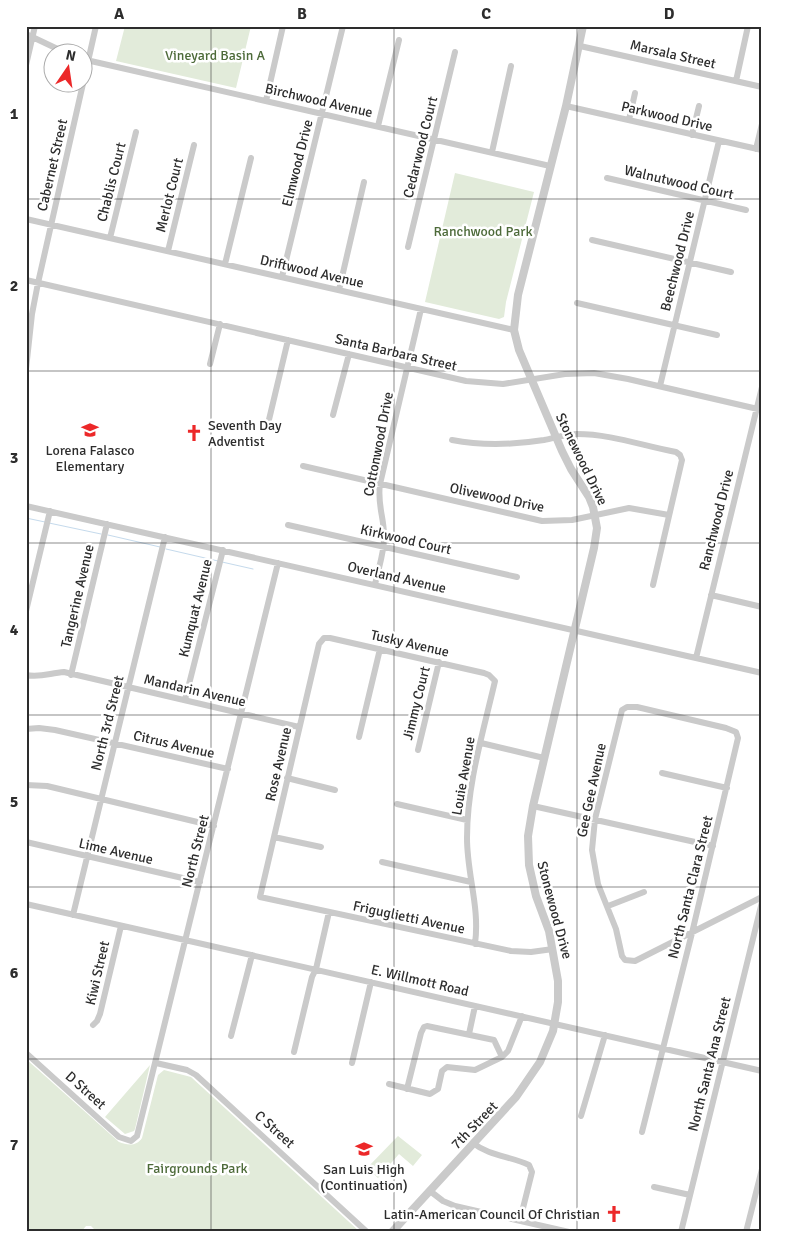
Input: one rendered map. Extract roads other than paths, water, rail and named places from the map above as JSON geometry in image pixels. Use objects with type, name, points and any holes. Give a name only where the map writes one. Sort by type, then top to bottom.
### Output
[{"type":"street","points":[[26,65],[30,35],[35,26]]},
{"type":"street","name":"Cabernet Street","points":[[91,42],[96,26]]},
{"type":"street","points":[[266,101],[283,26]]},
{"type":"street","name":"Elmwood Drive","points":[[282,277],[343,26]]},
{"type":"street","name":"Stonewood Drive","points":[[554,1024],[558,1002],[558,986],[553,949],[532,882],[529,865],[528,836],[544,758],[596,541],[597,528],[590,497],[571,469],[556,437],[519,350],[514,330],[518,295],[566,106],[583,26]]},
{"type":"street","points":[[736,82],[748,26]]},
{"type":"street","points":[[30,35],[42,42]]},
{"type":"street","points":[[378,126],[399,40]]},
{"type":"street","name":"Marsala Street","points":[[580,46],[762,87]]},
{"type":"street","name":"Cedarwood Court","points":[[408,247],[455,52]]},
{"type":"street","name":"Birchwood Avenue","points":[[92,60],[550,166]]},
{"type":"street","points":[[492,152],[512,66]]},
{"type":"street","name":"Cabernet Street","points":[[26,369],[32,314],[79,92]]},
{"type":"street","points":[[630,120],[635,93]]},
{"type":"street","name":"Parkwood Drive","points":[[566,106],[759,150]]},
{"type":"street","points":[[692,135],[699,106]]},
{"type":"street","points":[[759,150],[762,124]]},
{"type":"street","name":"Chablis Court","points":[[108,237],[136,132]]},
{"type":"street","name":"Beechwood Drive","points":[[660,386],[720,141]]},
{"type":"street","name":"Merlot Court","points":[[168,251],[194,145]]},
{"type":"street","points":[[225,264],[251,158]]},
{"type":"street","name":"Walnutwood Court","points":[[607,178],[746,210]]},
{"type":"street","points":[[339,290],[364,182]]},
{"type":"street","name":"Driftwood Avenue","points":[[26,219],[514,330]]},
{"type":"street","points":[[592,240],[730,272]]},
{"type":"street","name":"Santa Barbara Street","points":[[26,280],[484,384],[513,384],[565,374],[594,373],[759,409]]},
{"type":"street","points":[[577,303],[717,335]]},
{"type":"street","name":"Cottonwood Drive","points":[[375,585],[383,547],[384,529],[379,502],[380,484],[422,309]]},
{"type":"street","points":[[210,364],[220,324]]},
{"type":"street","points":[[267,428],[288,340]]},
{"type":"street","points":[[333,415],[349,354]]},
{"type":"street","name":"Ranchwood Drive","points":[[696,658],[759,409],[762,387]]},
{"type":"street","points":[[452,440],[484,445],[505,445],[577,434],[602,436],[676,452],[682,460],[681,466],[653,585]]},
{"type":"street","name":"Olivewood Drive","points":[[303,466],[542,521],[572,520],[629,508],[669,515]]},
{"type":"street","name":"Overland Avenue","points":[[26,506],[762,674]]},
{"type":"street","points":[[26,611],[50,511]]},
{"type":"street","name":"Tangerine Avenue","points":[[71,675],[107,524]]},
{"type":"street","name":"Kirkwood Court","points":[[288,525],[517,577]]},
{"type":"street","name":"North 3rd Street","points":[[73,915],[165,537]]},
{"type":"street","name":"Kumquat Avenue","points":[[185,700],[223,550]]},
{"type":"street","name":"North Street","points":[[132,1141],[140,1133],[278,563]]},
{"type":"street","points":[[711,595],[762,607]]},
{"type":"street","name":"Tusky Avenue","points":[[324,638],[489,674]]},
{"type":"street","name":"Rose Avenue","points":[[260,896],[319,644],[324,638]]},
{"type":"street","points":[[359,737],[380,649]]},
{"type":"street","name":"Jimmy Court","points":[[418,750],[439,662]]},
{"type":"street","name":"Mandarin Avenue","points":[[26,675],[41,677],[52,673],[64,672],[299,727]]},
{"type":"street","name":"Louie Avenue","points":[[475,944],[477,914],[471,882],[467,820],[471,783],[495,681],[489,674]]},
{"type":"street","name":"Gee Gee Avenue","points":[[692,933],[635,961],[625,960],[620,951],[618,935],[608,906],[598,884],[592,844],[595,820],[622,710],[627,707],[637,707],[736,732]]},
{"type":"street","name":"Citrus Avenue","points":[[26,729],[55,730],[228,769]]},
{"type":"street","name":"North Santa Clara Street","points":[[642,1132],[738,743],[736,732]]},
{"type":"street","points":[[481,743],[544,758]]},
{"type":"street","points":[[662,773],[727,788]]},
{"type":"street","points":[[287,778],[334,790]]},
{"type":"street","points":[[26,785],[47,786],[214,826]]},
{"type":"street","points":[[397,804],[467,820]]},
{"type":"street","points":[[533,806],[713,846]]},
{"type":"street","points":[[274,837],[321,847]]},
{"type":"street","name":"Lime Avenue","points":[[26,842],[200,882]]},
{"type":"street","points":[[382,862],[471,882]]},
{"type":"street","points":[[608,906],[644,892]]},
{"type":"street","name":"Friguglietti Avenue","points":[[260,896],[516,952],[553,949]]},
{"type":"street","points":[[692,933],[762,897]]},
{"type":"street","name":"North Santa Ana Street","points":[[681,1232],[762,902]]},
{"type":"street","name":"E. Willmott Road","points":[[26,904],[762,1071]]},
{"type":"street","points":[[294,1052],[329,912]]},
{"type":"street","name":"Kiwi Street","points":[[93,1025],[100,1014],[121,926]]},
{"type":"street","points":[[231,1036],[252,955]]},
{"type":"street","points":[[352,1063],[371,982]]},
{"type":"street","points":[[470,1034],[476,1006]]},
{"type":"street","points":[[389,1084],[430,1094],[438,1089],[442,1071],[448,1066],[474,1070],[502,1057],[508,1051],[522,1016]]},
{"type":"street","name":"7th Street","points":[[392,1232],[508,1107],[543,1057],[554,1024]]},
{"type":"street","points":[[407,1088],[424,1027],[431,1025],[494,1040],[502,1057]]},
{"type":"street","points":[[581,1116],[605,1035]]},
{"type":"street","name":"D Street","points":[[26,1053],[119,1137],[132,1141]]},
{"type":"street","name":"C Street","points":[[156,1063],[192,1072],[367,1232]]},
{"type":"street","points":[[473,1143],[484,1151],[520,1160],[529,1165],[532,1172],[520,1220]]},
{"type":"street","points":[[746,1232],[762,1169]]},
{"type":"street","points":[[654,1187],[690,1195]]},
{"type":"street","points":[[430,1191],[443,1201],[455,1206],[520,1220],[542,1228],[569,1232]]},
{"type":"waterway","points":[[26,518],[45,522]]},
{"type":"waterway","points":[[49,523],[101,534]]},
{"type":"waterway","points":[[108,535],[160,547]]},
{"type":"waterway","points":[[166,549],[218,561]]},
{"type":"waterway","points":[[222,562],[253,569]]},
{"type":"place","name":"Lorena Falasco Elementary","points":[[90,430]]},
{"type":"place","name":"Seventh Day Adventist","points":[[194,433]]},
{"type":"place","name":"San Luis High (Continuation)","points":[[364,1149]]},
{"type":"place","name":"Latin-American Council Of Christian","points":[[614,1214]]},
{"type":"park label","name":"Vineyard Basin A","points":[[215,55]]},
{"type":"park label","name":"Ranchwood Park","points":[[483,231]]},
{"type":"park label","name":"Fairgrounds Park","points":[[197,1168]]}]
